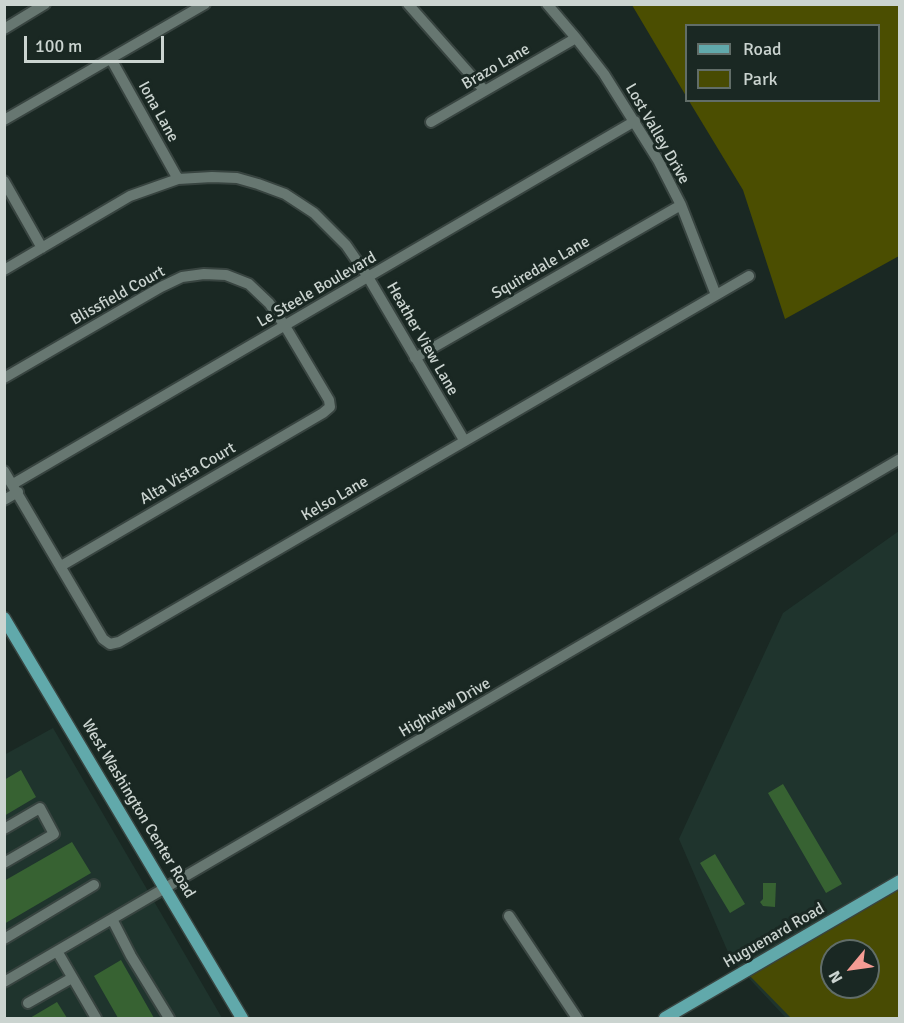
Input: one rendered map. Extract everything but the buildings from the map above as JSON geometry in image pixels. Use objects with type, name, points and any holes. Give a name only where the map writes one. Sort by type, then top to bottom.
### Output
[{"type":"main road","name":"West Washington Center Road","points":[[4,618],[242,1018]]},
{"type":"main road","name":"Huguenard Road","points":[[665,1018],[900,881]]},
{"type":"street","points":[[4,29],[45,4]]},
{"type":"street","points":[[4,120],[205,4]]},
{"type":"street","points":[[408,4],[484,90]]},
{"type":"street","name":"Lost Valley Drive","points":[[547,4],[604,74],[635,121],[681,205],[716,294]]},
{"type":"street","name":"Brazo Lane","points":[[431,122],[576,38]]},
{"type":"street","name":"Iona Lane","points":[[111,59],[178,179]]},
{"type":"street","name":"Le Steele Boulevard","points":[[4,500],[9,480],[285,326],[635,121]]},
{"type":"street","name":"Heather View Lane","points":[[4,270],[130,196],[178,179],[237,178],[285,194],[314,213],[346,245],[368,277],[464,440]]},
{"type":"street","points":[[4,181],[42,248]]},
{"type":"street","name":"Squiredale Lane","points":[[416,358],[681,205]]},
{"type":"street","name":"Blissfield Court","points":[[4,378],[182,277],[204,274],[226,275],[249,284],[269,303],[330,400],[330,407]]},
{"type":"street","name":"Kelso Lane","points":[[9,480],[103,639],[110,644],[119,642],[749,276]]},
{"type":"street","name":"Alta Vista Court","points":[[61,566],[330,407]]},
{"type":"street","name":"Highview Drive","points":[[4,982],[900,459]]},
{"type":"street","points":[[4,829],[40,808],[54,834],[4,863]]},
{"type":"street","points":[[4,939],[94,885]]},
{"type":"street","points":[[509,916],[577,1018]]},
{"type":"street","points":[[112,919],[131,956],[169,1018]]},
{"type":"street","points":[[57,951],[96,1018]]},
{"type":"street","points":[[28,1004],[72,978]]},
{"type":"shaded area","points":[[632,5],[899,5],[899,256],[785,319],[743,190],[690,102],[880,102],[880,24],[685,24],[685,94]]},
{"type":"shaded area","points":[[899,531],[899,1018],[786,1018],[731,959],[679,839],[783,613]]},
{"type":"shaded area","points":[[53,728],[222,1018],[5,1018],[4,755]]},
{"type":"green space","points":[[899,886],[899,1018],[791,1018],[749,975]]}]
